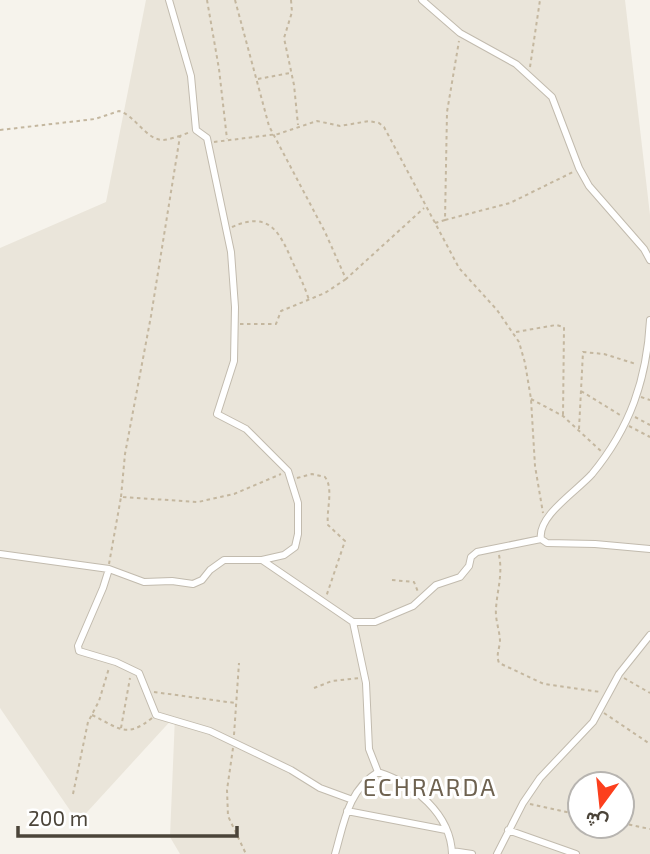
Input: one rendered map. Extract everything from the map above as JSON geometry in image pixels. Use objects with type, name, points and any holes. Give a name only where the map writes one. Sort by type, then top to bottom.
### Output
[{"type":"street","points":[[0,554],[108,569],[144,582],[172,581],[193,584],[202,580],[224,560],[262,560],[284,555],[292,550],[296,543],[299,517],[288,471],[246,429],[217,414],[234,361],[234,275],[208,138],[196,130],[191,76],[169,0]]},
{"type":"street","points":[[422,0],[460,33],[516,64],[555,100],[579,168],[593,192],[644,249],[650,260]]},
{"type":"street","points":[[541,539],[540,532],[545,520],[584,482],[628,419],[638,396],[650,320]]},
{"type":"street","points":[[262,560],[353,622],[376,622],[405,611],[436,585],[456,580],[469,566],[473,554],[497,547],[541,539],[547,543],[650,549]]},
{"type":"street","points":[[108,569],[103,588],[77,648],[139,673],[156,715],[210,731],[291,770],[320,788],[351,800]]},
{"type":"street","points":[[353,622],[364,677],[369,749],[378,772]]},
{"type":"street","points":[[497,854],[523,803],[540,778],[583,735],[600,711],[619,674],[650,635]]},
{"type":"street","points":[[335,854],[351,800],[365,781],[378,772]]},
{"type":"street","points":[[378,772],[408,785],[429,803],[446,830],[452,852],[472,854]]},
{"type":"street","points":[[347,811],[446,830]]},
{"type":"street","points":[[508,830],[576,854]]},
{"type":"path","points":[[207,0],[219,69],[227,140]]},
{"type":"path","points":[[235,0],[273,134],[325,232],[346,279]]},
{"type":"path","points":[[290,0],[292,12],[284,38],[299,127]]},
{"type":"path","points":[[528,75],[540,0]]},
{"type":"path","points":[[445,220],[447,112],[460,33]]},
{"type":"path","points":[[256,79],[291,73]]},
{"type":"path","points":[[0,130],[95,120],[119,111],[130,115],[158,139],[164,140],[196,130]]},
{"type":"path","points":[[209,144],[273,134],[317,121],[340,126],[369,121],[379,123],[388,132],[425,207],[465,277],[514,332],[523,352],[535,466],[545,520]]},
{"type":"path","points":[[108,569],[180,136]]},
{"type":"path","points":[[434,223],[510,203],[579,168]]},
{"type":"path","points":[[236,324],[276,324],[281,311],[325,293],[346,279],[425,207]]},
{"type":"path","points":[[227,229],[256,220],[274,227],[290,255],[309,300]]},
{"type":"path","points":[[514,332],[564,326],[563,416]]},
{"type":"path","points":[[579,429],[584,351],[621,359],[644,368]]},
{"type":"path","points":[[580,390],[628,419],[650,437]]},
{"type":"path","points":[[638,396],[650,400]]},
{"type":"path","points":[[530,399],[563,416],[606,454]]},
{"type":"path","points":[[628,419],[650,425]]},
{"type":"path","points":[[121,498],[198,502],[234,494],[288,471]]},
{"type":"path","points":[[292,479],[312,474],[325,477],[329,488],[328,525],[345,541],[324,601]]},
{"type":"path","points":[[497,547],[501,580],[496,609],[500,639],[497,657],[499,663],[544,684],[608,694]]},
{"type":"path","points":[[391,580],[414,582],[420,600]]},
{"type":"path","points":[[73,794],[92,715],[111,661]]},
{"type":"path","points":[[239,663],[227,790],[228,816],[246,854]]},
{"type":"path","points":[[121,729],[132,669]]},
{"type":"path","points":[[619,674],[650,693]]},
{"type":"path","points":[[314,688],[332,681],[364,677]]},
{"type":"path","points":[[147,691],[236,703]]},
{"type":"path","points":[[600,711],[650,744]]},
{"type":"path","points":[[92,715],[121,729],[133,731],[156,715]]},
{"type":"path","points":[[523,803],[566,812]]},
{"type":"shaded area","points":[[146,0],[625,0],[650,215],[650,854],[180,854],[170,837],[175,716],[78,822],[0,708],[0,248],[106,202]]},
{"type":"district","name":"ECHRARDA","points":[[430,786]]}]
